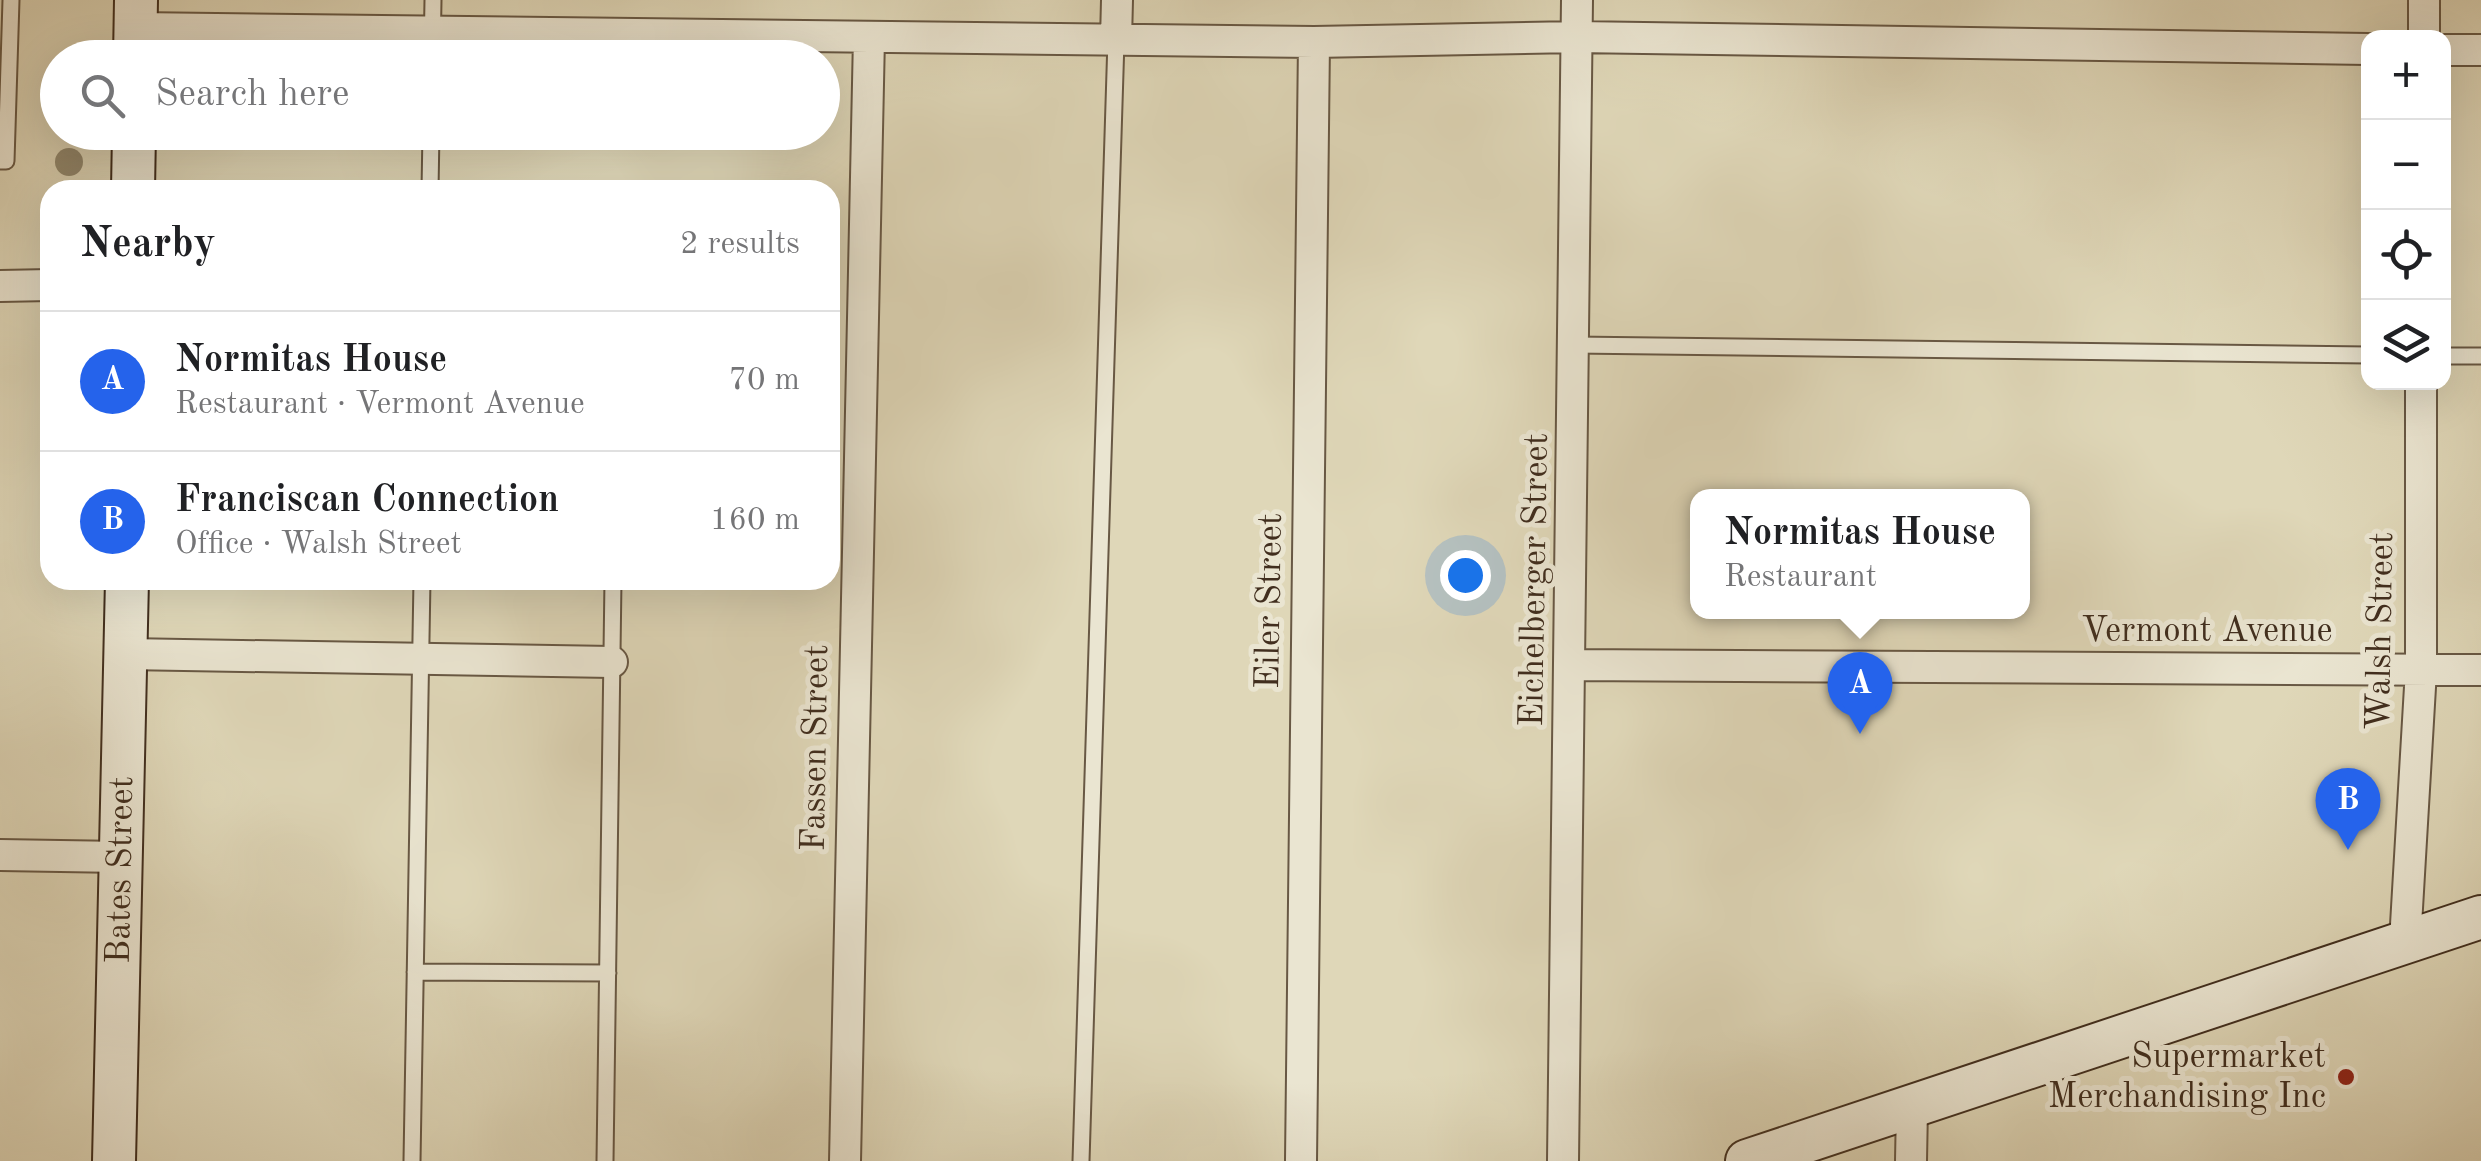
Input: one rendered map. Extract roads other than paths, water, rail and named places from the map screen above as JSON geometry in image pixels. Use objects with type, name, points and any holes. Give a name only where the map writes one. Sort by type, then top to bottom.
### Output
[{"type":"street","points":[[1116,0],[1116,40]]},
{"type":"street","name":"Eichelberger Street","points":[[1563,1161],[1572,665],[1577,0]]},
{"type":"street","points":[[2424,0],[2424,30]]},
{"type":"street","points":[[136,29],[340,40]]},
{"type":"street","points":[[705,40],[869,37],[1314,42],[1576,37],[2361,49]]},
{"type":"street","name":"Fassen Street","points":[[845,1161],[869,37]]},
{"type":"street","name":"Eiler Street","points":[[1301,1161],[1314,42]]},
{"type":"street","points":[[2451,50],[2481,50]]},
{"type":"street","points":[[134,150],[134,180]]},
{"type":"street","points":[[0,286],[40,285]]},
{"type":"street","name":"Walsh Street","points":[[2405,942],[2420,670],[2421,390]]},
{"type":"street","name":"Bates Street","points":[[114,1161],[127,590]]},
{"type":"street","points":[[126,654],[612,662]]},
{"type":"street","name":"Vermont Avenue","points":[[1572,665],[2481,670]]},
{"type":"street","points":[[0,855],[121,857]]},
{"type":"street","points":[[1747,1161],[2481,917]]},
{"type":"street","points":[[1911,1161],[1912,1107]]},
{"type":"lane","points":[[0,161],[6,161],[11,0]]},
{"type":"lane","points":[[432,40],[433,0]]},
{"type":"lane","points":[[1081,1161],[1116,40]]},
{"type":"lane","points":[[430,180],[431,150]]},
{"type":"lane","points":[[1574,345],[2361,355]]},
{"type":"lane","points":[[2451,356],[2481,356]]},
{"type":"lane","points":[[412,1161],[422,590]]},
{"type":"lane","points":[[606,1161],[613,590]]},
{"type":"lane","points":[[415,972],[608,973]]},
{"type":"place","name":"Normitas House","points":[[1860,734]]},
{"type":"place","name":"Franciscan Connection","points":[[2348,850]]},
{"type":"place","name":"Supermarket Merchandising Inc","points":[[2346,1077]]}]
